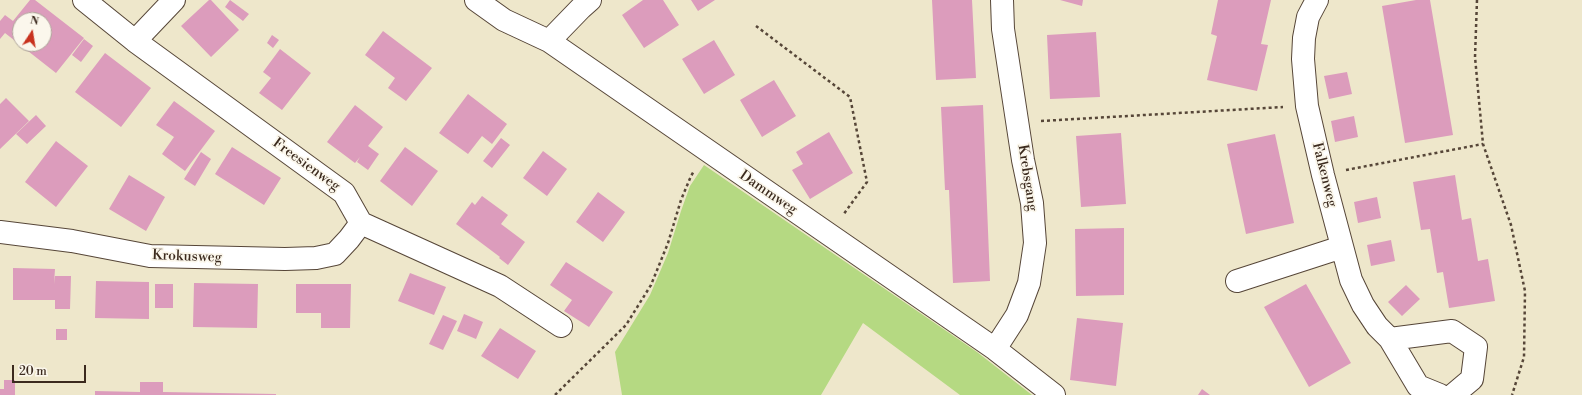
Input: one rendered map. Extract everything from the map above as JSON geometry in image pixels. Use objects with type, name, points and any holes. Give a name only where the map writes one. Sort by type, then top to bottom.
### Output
[{"type":"street","name":"Freesienweg","points":[[84,0],[135,41],[344,193],[361,223]]},
{"type":"street","points":[[135,41],[174,0]]},
{"type":"street","name":"Dammweg","points":[[476,0],[504,20],[549,41],[995,349],[1054,395]]},
{"type":"street","points":[[549,41],[590,0]]},
{"type":"street","name":"Krebsgang","points":[[995,349],[1018,315],[1029,284],[1034,243],[1032,203],[1023,160],[1003,29],[1002,0]]},
{"type":"street","name":"Falkenweg","points":[[1317,0],[1308,17],[1304,38],[1303,59],[1307,106],[1323,175],[1351,280],[1363,304],[1377,326],[1390,339],[1418,386],[1440,395]]},
{"type":"street","points":[[361,223],[500,286],[561,326]]},
{"type":"street","name":"Krokusweg","points":[[0,232],[72,241],[150,256],[293,259],[316,258],[334,254],[349,239],[361,223]]},
{"type":"street","points":[[1237,282],[1342,247]]},
{"type":"street","points":[[1390,339],[1452,332],[1476,348],[1472,379],[1453,395]]},
{"type":"path","points":[[1477,0],[1475,56],[1483,144],[1511,225],[1525,291],[1524,357],[1512,395]]},
{"type":"path","points":[[756,26],[850,97],[867,182],[830,235]]},
{"type":"path","points":[[1018,122],[1307,106]]},
{"type":"path","points":[[1323,175],[1483,144]]},
{"type":"path","points":[[555,395],[626,325],[651,285],[668,243],[681,200],[691,176],[708,152]]},
{"type":"green space","points":[[704,165],[977,352],[1032,395],[960,395],[863,323],[821,395],[622,395],[615,352],[650,295],[668,253],[690,186]]},
{"type":"building","points":[[30,0],[35,0],[50,12],[20,12]]},
{"type":"building","points":[[209,0],[211,0],[239,30],[211,57],[181,26]]},
{"type":"building","points":[[230,0],[249,14],[243,21],[225,7]]},
{"type":"building","points":[[643,0],[663,0],[679,25],[644,48],[622,15]]},
{"type":"building","points":[[691,0],[715,0],[698,11]]},
{"type":"building","points":[[932,0],[972,0],[976,78],[936,80]]},
{"type":"building","points":[[1060,0],[1083,0],[1082,6]]},
{"type":"building","points":[[1218,0],[1271,0],[1261,44],[1268,45],[1257,91],[1207,80],[1217,36],[1211,34]]},
{"type":"building","points":[[1416,0],[1430,0],[1453,135],[1405,143],[1382,6]]},
{"type":"building","points":[[52,13],[84,38],[56,73],[29,52],[52,52]]},
{"type":"building","points":[[5,15],[12,20],[12,38],[5,33],[0,39],[0,21]]},
{"type":"building","points":[[383,31],[432,68],[406,101],[388,88],[395,78],[365,55]]},
{"type":"building","points":[[1096,32],[1100,97],[1050,99],[1047,35]]},
{"type":"building","points":[[272,35],[279,40],[273,48],[267,43]]},
{"type":"building","points":[[84,39],[93,46],[81,62],[72,55]]},
{"type":"building","points":[[714,40],[735,75],[704,94],[682,59]]},
{"type":"building","points":[[280,49],[311,73],[282,110],[259,93],[271,78],[263,72]]},
{"type":"building","points":[[105,53],[151,88],[121,127],[75,92]]},
{"type":"building","points":[[1347,72],[1352,94],[1329,99],[1324,76]]},
{"type":"building","points":[[774,80],[796,116],[762,137],[740,100]]},
{"type":"building","points":[[468,94],[507,124],[492,144],[482,136],[468,154],[439,133]]},
{"type":"building","points":[[6,98],[29,121],[0,149],[0,104]]},
{"type":"building","points":[[174,101],[215,131],[185,171],[162,154],[174,137],[156,125]]},
{"type":"building","points":[[355,105],[383,127],[368,146],[379,154],[368,170],[357,162],[360,157],[355,163],[327,142]]},
{"type":"building","points":[[983,105],[990,281],[953,283],[949,190],[945,190],[941,107]]},
{"type":"building","points":[[36,115],[46,126],[27,144],[16,134]]},
{"type":"building","points":[[1354,116],[1358,137],[1335,142],[1331,121]]},
{"type":"building","points":[[829,132],[853,173],[810,199],[792,170],[803,164],[796,152]]},
{"type":"building","points":[[1121,133],[1126,204],[1081,207],[1076,136]]},
{"type":"building","points":[[1275,134],[1294,223],[1246,234],[1227,144]]},
{"type":"building","points":[[501,138],[510,145],[492,168],[483,161]]},
{"type":"building","points":[[56,141],[88,166],[56,207],[25,182]]},
{"type":"building","points":[[232,147],[281,178],[264,205],[215,174]]},
{"type":"building","points":[[405,147],[438,171],[412,206],[380,181]]},
{"type":"building","points":[[543,151],[567,169],[547,196],[523,178]]},
{"type":"building","points":[[201,152],[211,159],[195,186],[184,179]]},
{"type":"building","points":[[129,175],[165,197],[146,231],[109,209]]},
{"type":"building","points":[[1455,175],[1462,220],[1471,218],[1478,261],[1488,259],[1495,301],[1449,308],[1443,272],[1437,273],[1430,229],[1421,230],[1413,182]]},
{"type":"building","points":[[598,192],[625,212],[603,242],[576,222]]},
{"type":"building","points":[[482,196],[508,215],[501,224],[525,242],[508,265],[499,258],[500,257],[456,224],[472,202],[475,205]]},
{"type":"building","points":[[1377,197],[1381,218],[1358,223],[1354,202]]},
{"type":"building","points":[[1124,228],[1124,295],[1076,296],[1075,229]]},
{"type":"building","points":[[1391,240],[1395,261],[1371,266],[1367,245]]},
{"type":"building","points":[[566,262],[613,292],[589,327],[564,311],[572,300],[550,285]]},
{"type":"building","points":[[13,268],[55,269],[54,284],[55,276],[71,276],[70,309],[55,309],[55,300],[13,300]]},
{"type":"building","points":[[410,273],[446,287],[434,315],[398,301]]},
{"type":"building","points":[[96,281],[149,282],[149,319],[95,318]]},
{"type":"building","points":[[194,283],[258,284],[257,328],[193,327]]},
{"type":"building","points":[[155,284],[173,284],[173,308],[155,308]]},
{"type":"building","points":[[296,284],[351,284],[350,328],[321,328],[321,313],[296,313]]},
{"type":"building","points":[[1306,284],[1351,363],[1309,387],[1264,307]]},
{"type":"building","points":[[1406,285],[1420,299],[1402,316],[1388,302]]},
{"type":"building","points":[[464,314],[483,322],[476,339],[457,331]]},
{"type":"building","points":[[443,315],[457,321],[443,350],[429,344]]},
{"type":"building","points":[[1077,318],[1123,323],[1116,386],[1070,380]]},
{"type":"building","points":[[500,328],[536,351],[518,379],[481,356]]},
{"type":"building","points":[[56,329],[67,329],[67,340],[56,340]]},
{"type":"building","points":[[4,380],[15,380],[15,395],[0,395],[0,389],[4,389]]},
{"type":"building","points":[[140,382],[163,382],[163,392],[276,395],[95,395],[95,391],[140,392]]},
{"type":"building","points":[[1202,389],[1210,395],[1198,395]]}]
